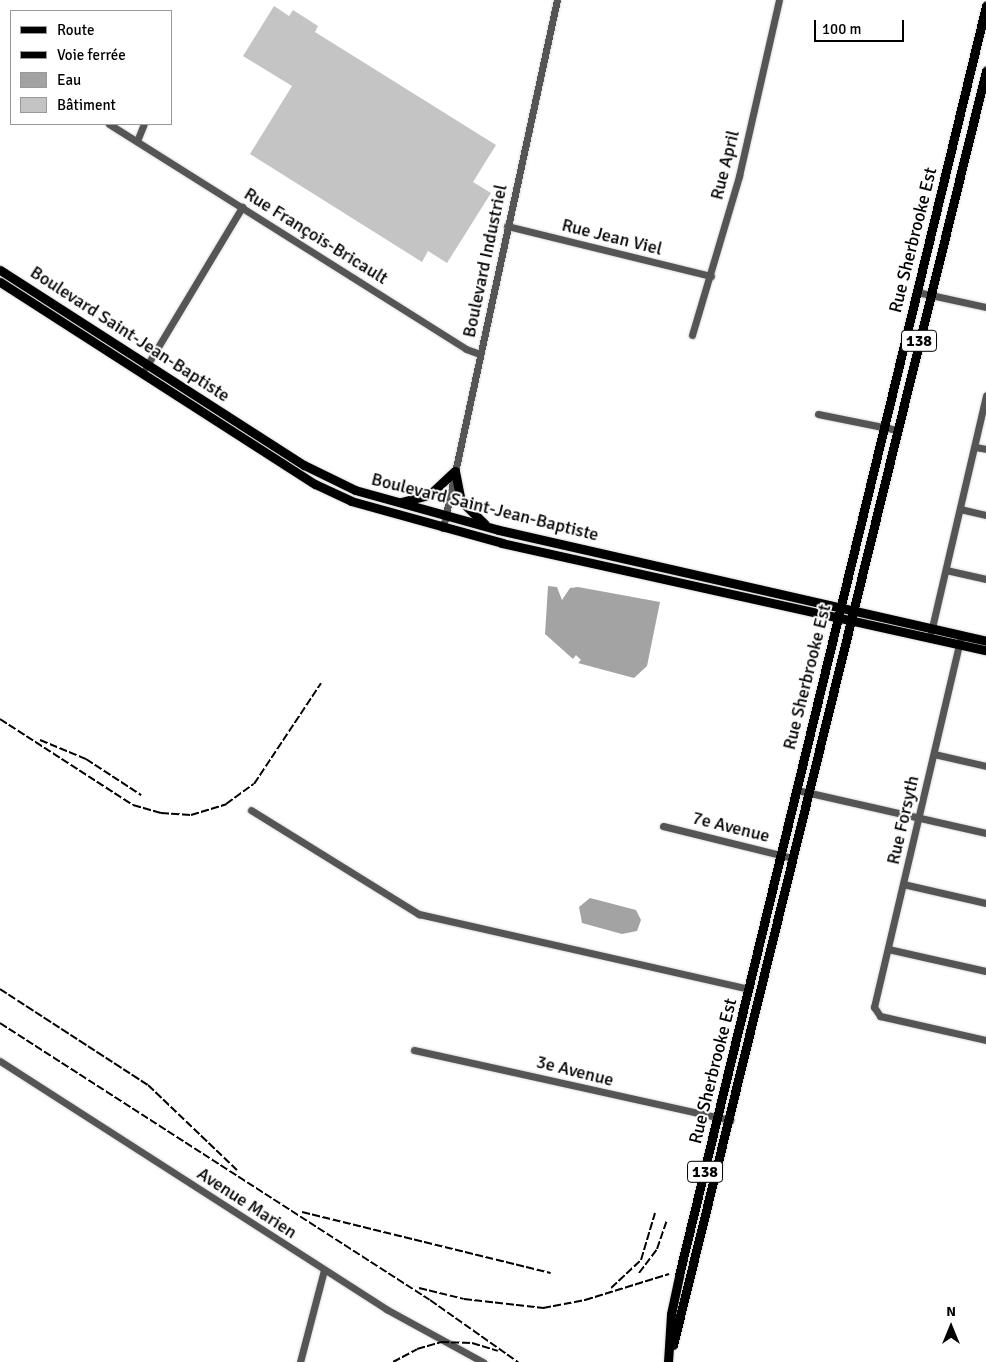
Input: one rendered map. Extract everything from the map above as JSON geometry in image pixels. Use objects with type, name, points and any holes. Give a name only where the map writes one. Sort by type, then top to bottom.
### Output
[{"type":"main road","name":"Rue Sherbrooke Est","points":[[668,1360],[671,1314],[986,6]]},
{"type":"main road","name":"Rue Sherbrooke Est","points":[[668,1360],[684,1311],[762,992],[792,858],[986,70]]},
{"type":"main road","points":[[969,77],[984,80]]},
{"type":"main road","points":[[956,131],[970,134]]},
{"type":"main road","name":"Boulevard Saint-Jean-Baptiste","points":[[0,270],[315,484],[384,513],[718,592],[853,616],[930,633],[960,640],[986,650]]},
{"type":"main road","name":"Boulevard Saint-Jean-Baptiste","points":[[0,282],[304,465],[355,490],[446,517],[720,581],[839,614]]},
{"type":"main road","points":[[906,335],[920,339]]},
{"type":"main road","points":[[897,375],[909,378]]},
{"type":"main road","points":[[389,501],[416,501],[429,495],[455,471]]},
{"type":"main road","points":[[455,471],[461,501],[473,516],[499,530]]},
{"type":"main road","points":[[867,494],[880,498]]},
{"type":"main road","points":[[579,559],[581,549]]},
{"type":"main road","points":[[689,585],[691,574]]},
{"type":"main road","points":[[718,592],[720,581]]},
{"type":"main road","name":"Boulevard Saint-Jean-Baptiste","points":[[960,640],[986,642]]},
{"type":"main road","points":[[815,711],[828,715]]},
{"type":"main road","points":[[772,893],[784,894]]},
{"type":"main road","points":[[766,920],[778,923]]},
{"type":"main road","points":[[749,989],[762,992]]},
{"type":"street","name":"Boulevard Industriel","points":[[442,528],[446,517],[557,0]]},
{"type":"street","name":"Rue April","points":[[692,335],[739,176],[779,0]]},
{"type":"street","name":"Rue François-Bricault","points":[[111,125],[466,349],[480,354]]},
{"type":"street","points":[[137,141],[144,125]]},
{"type":"street","points":[[145,369],[242,207]]},
{"type":"street","name":"Rue Jean Viel","points":[[507,226],[711,276]]},
{"type":"street","points":[[917,292],[986,307]]},
{"type":"street","points":[[930,633],[986,395]]},
{"type":"street","points":[[818,414],[897,430]]},
{"type":"street","points":[[975,447],[986,449]]},
{"type":"street","points":[[960,509],[986,515]]},
{"type":"street","points":[[946,570],[986,579]]},
{"type":"street","name":"Rue Forsyth","points":[[960,640],[874,1011],[880,1016],[986,1040]]},
{"type":"street","points":[[934,754],[986,766]]},
{"type":"street","points":[[796,790],[986,833]]},
{"type":"street","points":[[251,810],[419,914],[749,989]]},
{"type":"street","name":"7e Avenue","points":[[664,826],[792,858]]},
{"type":"street","points":[[903,884],[986,903]]},
{"type":"street","points":[[888,949],[986,972]]},
{"type":"street","name":"3e Avenue","points":[[414,1050],[730,1120]]},
{"type":"street","name":"Avenue Marien","points":[[0,1061],[324,1270],[430,1336],[483,1362]]},
{"type":"street","points":[[300,1362],[324,1270]]},
{"type":"water","points":[[548,586],[557,587],[562,600],[570,588],[578,587],[660,602],[647,666],[634,678],[578,663],[581,660],[576,655],[573,659],[545,634]]},
{"type":"water","points":[[590,898],[636,910],[641,920],[637,931],[622,934],[582,923],[579,907]]},
{"type":"building","points":[[274,6],[289,16],[293,10],[318,26],[315,32],[496,145],[473,182],[491,193],[447,263],[428,251],[422,262],[250,154],[292,86],[243,56]]},
{"type":"railway","points":[[0,719],[133,805],[161,813],[191,815],[226,804],[254,784],[321,683]]},
{"type":"railway","points":[[40,740],[86,759],[141,795]]},
{"type":"railway","points":[[0,989],[148,1085],[237,1170]]},
{"type":"railway","points":[[0,1023],[430,1300],[518,1362]]},
{"type":"railway","points":[[302,1212],[551,1273]]},
{"type":"railway","points":[[611,1288],[641,1260],[655,1213]]},
{"type":"railway","points":[[639,1273],[657,1249],[667,1220]]},
{"type":"railway","points":[[419,1288],[464,1299],[543,1308],[585,1300],[669,1274]]},
{"type":"railway","points":[[393,1362],[417,1349],[441,1342],[472,1343],[498,1351]]}]
